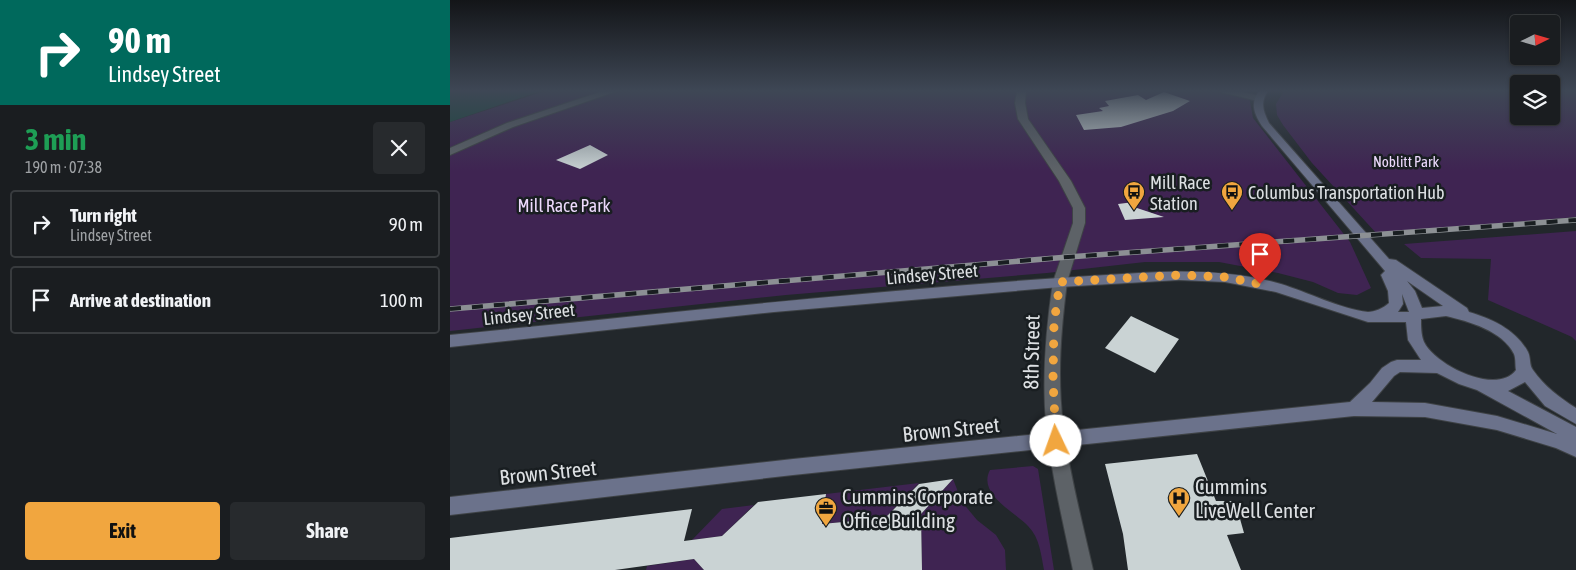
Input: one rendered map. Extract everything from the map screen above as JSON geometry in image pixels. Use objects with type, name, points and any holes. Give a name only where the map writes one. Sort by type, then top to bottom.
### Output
[{"type":"main road","points":[[1260,118],[1270,132],[1378,254],[1408,291],[1416,316],[1412,331],[1419,348],[1439,367],[1458,377],[1478,384],[1576,435]]},
{"type":"main road","points":[[1378,254],[1465,315],[1489,324],[1509,339],[1522,355],[1524,371],[1551,400],[1576,417]]},
{"type":"main road","points":[[1368,317],[1390,310],[1396,304],[1395,291],[1378,254]]},
{"type":"main road","name":"Lindsey Street","points":[[450,341],[774,307],[1060,282],[1179,275],[1225,277],[1278,288],[1368,317],[1416,316],[1446,311],[1465,315]]},
{"type":"main road","points":[[1354,409],[1376,388],[1388,372],[1397,366],[1439,367]]},
{"type":"main road","points":[[1478,384],[1500,386],[1516,381],[1524,371]]},
{"type":"main road","name":"Brown Street","points":[[450,506],[784,468],[1354,409],[1425,410],[1497,423],[1560,442],[1576,449]]},
{"type":"street","points":[[450,152],[510,124],[530,118]]},
{"type":"street","name":"8th Street","points":[[1023,118],[1065,181],[1078,208],[1079,223],[1060,282],[1054,323],[1053,380],[1056,441],[1083,570]]},
{"type":"green space","name":"Mill Race Park","points":[[464,118],[1253,118],[1350,242],[1371,288],[1357,295],[1338,293],[1313,282],[1278,273],[1219,262],[1145,262],[1047,273],[786,295],[450,331],[450,122]]},
{"type":"green space","name":"Noblitt Park","points":[[1279,118],[1510,118],[1510,125],[1560,125],[1560,118],[1576,118],[1576,217],[1377,234],[1312,163]]},
{"type":"green space","points":[[1576,231],[1576,341],[1572,337],[1488,300],[1491,259],[1421,258],[1404,244]]},
{"type":"green space","points":[[1033,466],[1038,469],[1054,570],[1044,570],[1039,547],[1032,531],[999,502],[993,495],[987,479],[990,470]]},
{"type":"green space","points":[[953,479],[962,502],[977,520],[996,535],[1005,550],[1006,570],[922,570],[921,514]]},
{"type":"green space","points":[[919,483],[885,518],[822,524],[826,494]]},
{"type":"green space","points":[[754,505],[722,536],[692,540],[722,509]]},
{"type":"green space","points":[[694,559],[704,570],[646,570],[647,566]]},
{"type":"shaded area","points":[[450,118],[463,118],[450,122]]},
{"type":"building","points":[[1077,118],[1152,118],[1121,127],[1084,130]]},
{"type":"building","points":[[590,145],[608,155],[580,169],[556,160]]},
{"type":"building","name":"Mill Race Station","points":[[1134,202],[1137,208],[1164,217],[1125,220],[1118,204]]},
{"type":"building","points":[[1131,316],[1179,339],[1155,373],[1105,348]]},
{"type":"building","name":"Cummins LiveWell Center","points":[[1197,454],[1216,501],[1235,501],[1244,533],[1227,535],[1241,570],[1128,570],[1123,534],[1105,464]]},
{"type":"building","name":"Cummins Corporate Office Building","points":[[953,479],[921,514],[922,570],[704,570],[694,559],[615,570],[450,570],[450,538],[692,509],[684,541],[722,536],[758,502],[826,494],[822,524],[885,518],[919,484]]},
{"type":"railway","points":[[450,309],[1068,257],[1576,220]]},
{"type":"place","name":"Mill Race Station","points":[[1134,211]]},
{"type":"place","name":"Columbus Transportation Hub","points":[[1232,211]]},
{"type":"place","name":"Cummins LiveWell Center","points":[[1179,517]]},
{"type":"place","name":"Cummins Corporate Office Building","points":[[826,527]]},
{"type":"route","points":[[1056,441],[1053,380],[1054,323],[1060,282],[1179,275],[1225,277],[1260,284]]}]
